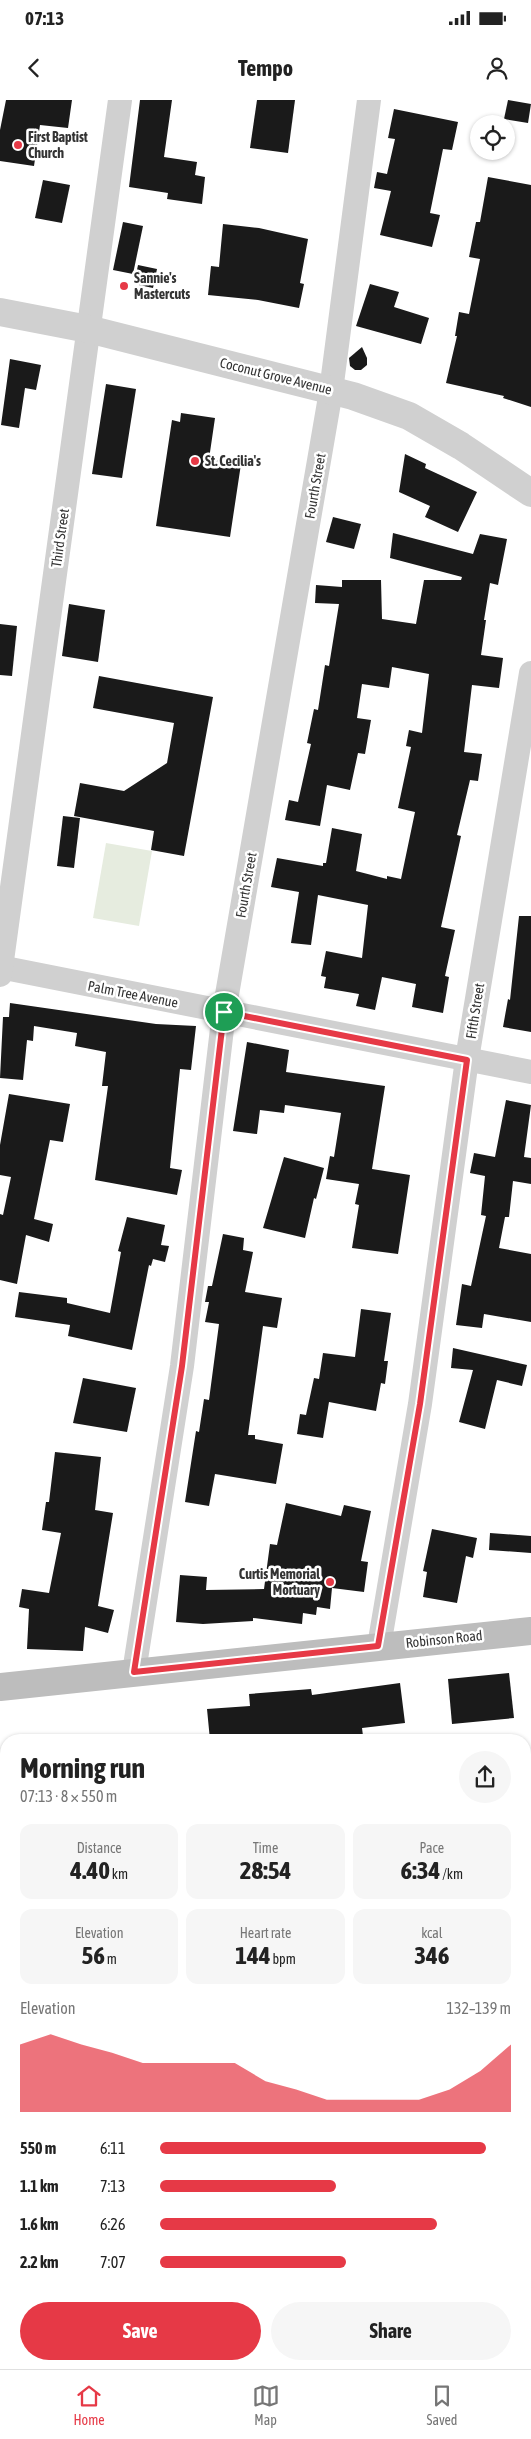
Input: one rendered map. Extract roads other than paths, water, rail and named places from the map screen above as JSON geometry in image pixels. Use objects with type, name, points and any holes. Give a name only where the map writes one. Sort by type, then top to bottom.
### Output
[{"type":"main road","name":"Robinson Road","points":[[0,1688],[134,1672],[531,1631]]},
{"type":"street","name":"Third Street","points":[[0,970],[120,100]]},
{"type":"street","name":"Fourth Street","points":[[134,1672],[182,1366],[224,1012],[332,391],[369,100]]},
{"type":"street","name":"Coconut Grove Avenue","points":[[0,312],[88,329],[332,391],[410,416],[461,446],[531,494]]},
{"type":"street","name":"Fifth Street","points":[[378,1646],[420,1404],[467,1060],[531,672]]},
{"type":"street","name":"Palm Tree Avenue","points":[[0,970],[531,1072]]},
{"type":"place","name":"First Baptist Church","points":[[18,145]]},
{"type":"place","name":"Sannie's Mastercuts","points":[[124,286]]},
{"type":"place","name":"St. Cecilia's","points":[[195,461]]},
{"type":"place","name":"Curtis Memorial Mortuary","points":[[330,1582]]}]
